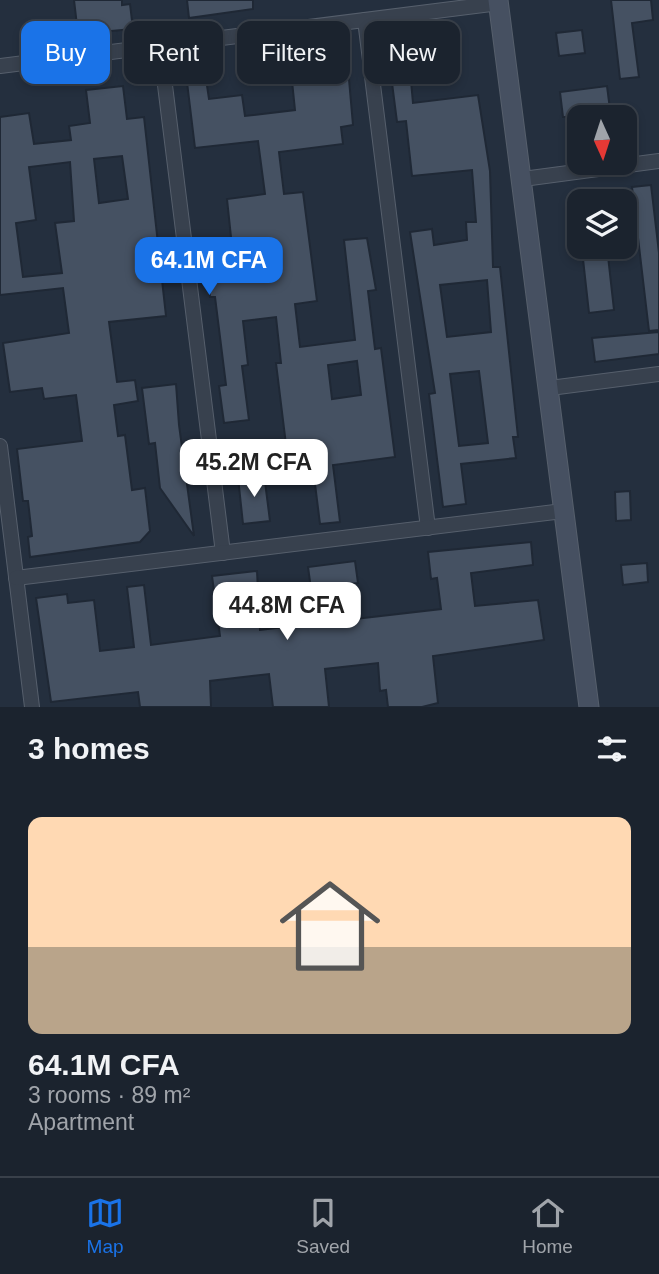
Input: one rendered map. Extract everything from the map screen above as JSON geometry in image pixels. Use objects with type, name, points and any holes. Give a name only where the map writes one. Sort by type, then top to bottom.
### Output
[{"type":"street","points":[[223,38],[499,1],[589,707]]},
{"type":"street","points":[[365,20],[428,528]]},
{"type":"street","points":[[0,66],[124,50]]},
{"type":"street","points":[[165,84],[223,553]]},
{"type":"street","points":[[523,179],[659,161]]},
{"type":"street","points":[[550,388],[659,374]]},
{"type":"street","points":[[0,446],[3,495],[32,707]]},
{"type":"street","points":[[16,578],[563,510]]},
{"type":"building","points":[[74,0],[122,0],[122,5],[130,4],[132,21],[124,21],[124,30],[110,31],[110,21],[76,21]]},
{"type":"building","points":[[187,0],[253,0],[253,9],[189,18]]},
{"type":"building","points":[[611,0],[651,0],[653,20],[632,23],[639,77],[620,79]]},
{"type":"building","points":[[582,30],[585,53],[559,56],[556,33]]},
{"type":"building","points":[[187,84],[207,84],[209,99],[242,95],[245,116],[295,110],[292,84],[349,84],[353,125],[341,127],[343,144],[279,152],[284,194],[303,192],[317,301],[295,304],[300,347],[355,340],[344,240],[367,238],[376,290],[368,291],[375,349],[381,348],[395,457],[333,465],[340,522],[320,524],[313,468],[289,469],[276,363],[281,363],[276,317],[243,321],[248,365],[242,366],[249,420],[224,423],[219,386],[226,385],[215,297],[210,297],[208,278],[235,275],[227,199],[265,194],[258,141],[195,148]],"holes":[[[357,361],[361,395],[332,399],[328,365]]]},
{"type":"building","points":[[392,84],[411,84],[413,103],[478,95],[490,171],[493,267],[500,267],[518,437],[513,437],[516,458],[461,464],[466,504],[443,507],[429,394],[435,393],[410,232],[432,229],[434,245],[467,240],[466,222],[476,222],[472,170],[412,176],[406,121],[397,122]],"holes":[[[487,280],[491,332],[447,337],[440,285]],[[479,371],[488,443],[459,446],[450,374]]]},
{"type":"building","points":[[123,86],[127,119],[144,117],[166,316],[109,322],[117,382],[135,380],[138,401],[114,405],[118,436],[125,435],[132,490],[145,488],[150,531],[140,542],[30,557],[28,537],[32,536],[28,501],[23,501],[17,449],[82,441],[76,395],[44,399],[42,388],[10,392],[3,343],[69,333],[63,288],[0,295],[0,117],[29,113],[34,144],[71,140],[69,126],[90,123],[86,90]],"holes":[[[122,156],[128,199],[99,203],[94,159]],[[70,162],[74,221],[55,223],[62,273],[23,277],[16,223],[36,220],[29,167]]]},
{"type":"building","points":[[607,86],[609,105],[567,105],[567,117],[563,117],[560,92]]},
{"type":"building","points":[[651,185],[659,253],[659,330],[649,331],[637,229],[637,189],[632,187]]},
{"type":"building","points":[[583,259],[608,259],[614,310],[589,313]]},
{"type":"building","points":[[659,332],[659,354],[595,362],[592,338]]},
{"type":"building","points":[[176,384],[194,536],[160,488],[155,443],[149,444],[142,388]]},
{"type":"building","points":[[264,474],[270,521],[243,524],[238,477]]},
{"type":"building","points":[[630,491],[631,520],[616,521],[615,492]]},
{"type":"building","points":[[531,542],[533,565],[471,573],[475,606],[538,600],[544,640],[433,656],[438,703],[422,707],[388,707],[386,690],[380,691],[378,663],[325,669],[329,707],[273,707],[269,674],[210,681],[211,707],[140,707],[138,692],[51,702],[36,598],[67,594],[68,603],[94,600],[100,651],[134,647],[127,587],[144,585],[151,645],[220,636],[212,576],[257,571],[260,630],[441,609],[437,578],[431,579],[428,552]]},
{"type":"building","points":[[355,561],[358,583],[311,589],[308,567]]},
{"type":"building","points":[[647,563],[648,582],[623,585],[621,565]]}]
